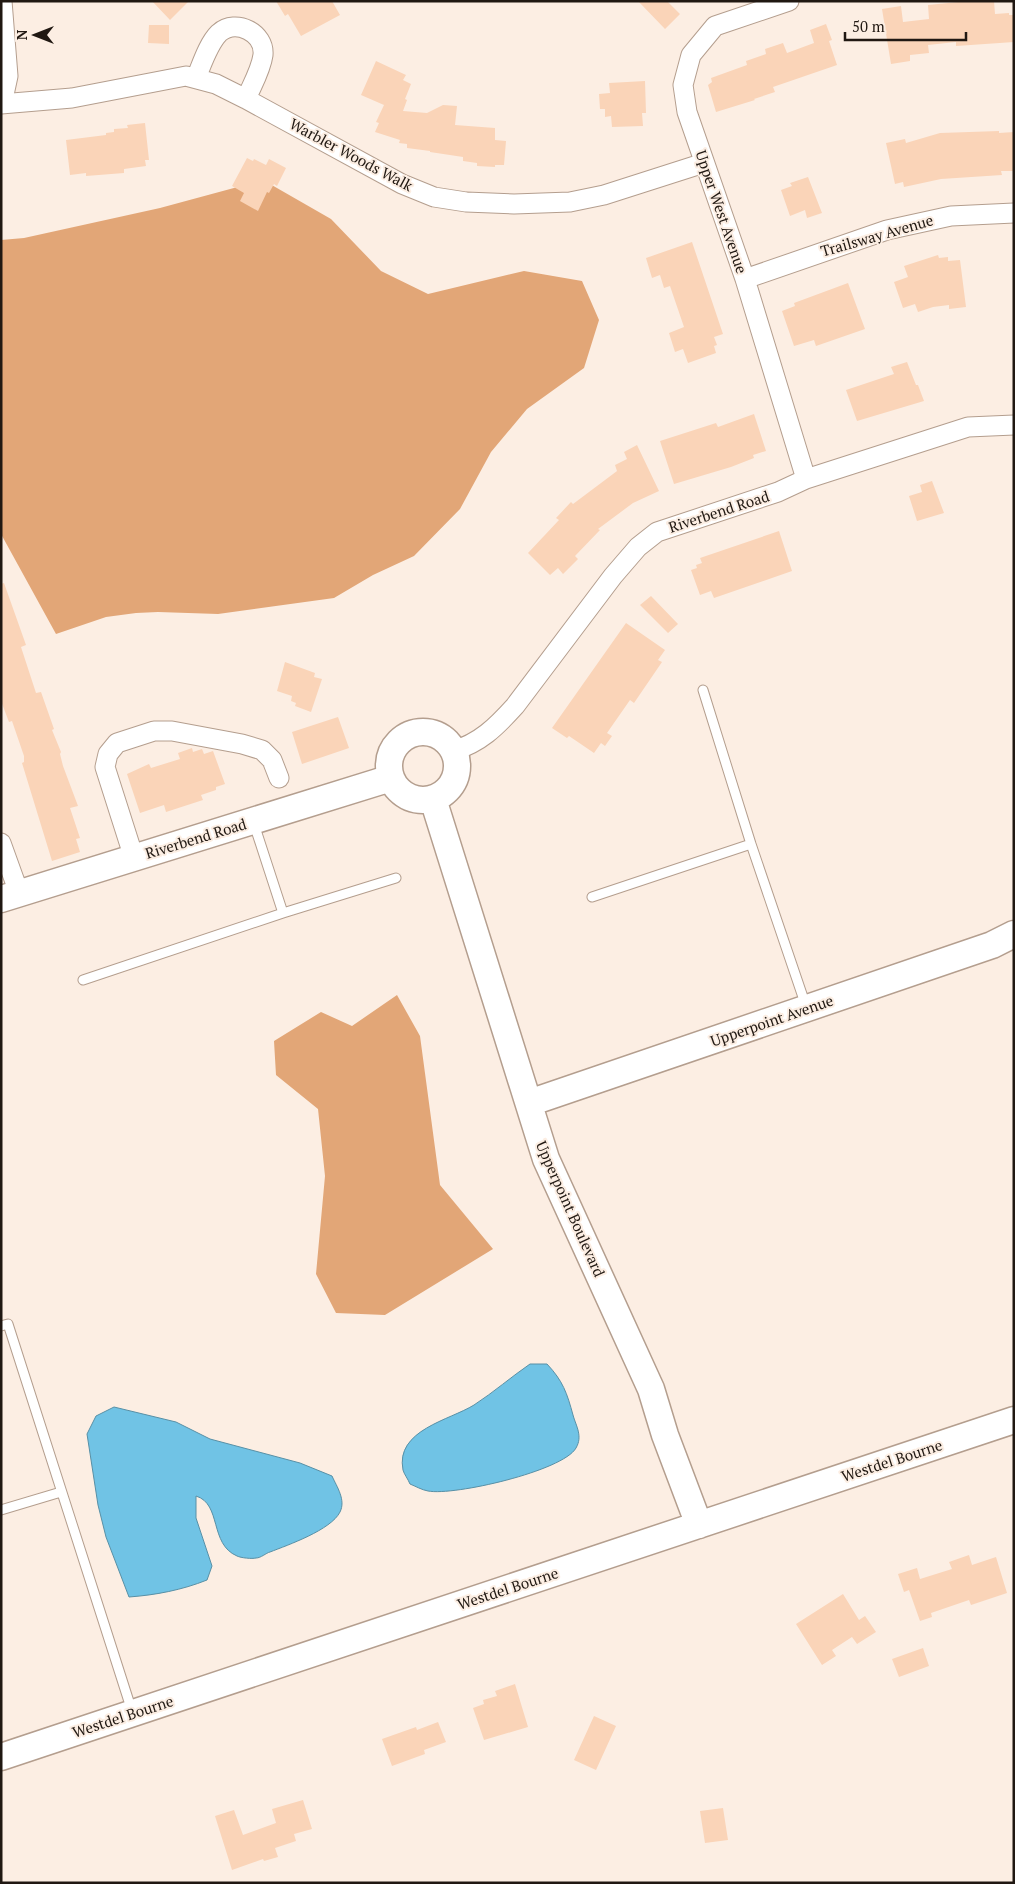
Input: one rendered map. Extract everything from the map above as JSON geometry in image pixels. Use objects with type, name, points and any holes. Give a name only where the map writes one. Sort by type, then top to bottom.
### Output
[{"type":"street","name":"Warbler Woods Walk","points":[[2,1],[8,76],[2,104],[72,98],[186,76],[196,78],[216,84],[246,99],[402,184],[434,197],[466,202],[514,204],[570,202],[604,195],[704,163]]},
{"type":"street","name":"Upper West Avenue","points":[[789,1],[715,26],[691,55],[683,85],[687,112],[745,280],[806,479]]},
{"type":"street","points":[[196,78],[213,40],[220,32],[231,27],[243,28],[253,33],[261,42],[263,53],[261,65],[246,99]]},
{"type":"street","name":"Trailsway Avenue","points":[[745,280],[888,230],[951,216],[1014,213]]},
{"type":"street","name":"Riverbend Road","points":[[453,751],[475,743],[490,733],[502,721],[613,576],[638,547],[657,532],[778,492],[806,479],[968,428],[1014,425]]},
{"type":"street","points":[[134,858],[105,767],[108,754],[117,743],[154,731],[172,731],[242,744],[262,750],[272,760],[279,778]]},
{"type":"street","points":[[421,732],[436,735],[444,739],[453,751],[457,763],[454,781],[449,789],[433,799],[424,801],[414,800],[406,796],[398,790],[391,778],[389,764],[391,755],[395,746],[407,736],[421,732]]},
{"type":"street","name":"Riverbend Road","points":[[10,896],[391,778]]},
{"type":"street","name":"Upperpoint Boulevard","points":[[433,799],[546,1160],[651,1389],[665,1435],[699,1525]]},
{"type":"street","points":[[1,843],[10,896]]},
{"type":"street","name":"Upperpoint Avenue","points":[[529,1103],[992,945],[1014,934]]},
{"type":"street","name":"Westdel Bourne","points":[[1,1757],[1014,1420]]},
{"type":"lane","points":[[703,690],[751,844],[807,1009]]},
{"type":"lane","points":[[253,821],[283,913]]},
{"type":"lane","points":[[592,897],[751,844]]},
{"type":"lane","points":[[82,980],[283,913],[396,878]]},
{"type":"lane","points":[[1,1326],[8,1324],[132,1714]]},
{"type":"lane","points":[[1,1510],[61,1492]]},
{"type":"shaded area","points":[[263,180],[331,219],[381,271],[428,294],[524,271],[582,281],[599,320],[584,368],[527,409],[491,452],[460,509],[414,556],[373,575],[334,598],[218,614],[136,613],[106,617],[56,634],[1,534],[1,240],[24,238],[160,208]]},
{"type":"shaded area","points":[[397,995],[420,1036],[440,1185],[493,1249],[385,1315],[336,1313],[316,1274],[325,1176],[318,1109],[276,1075],[274,1041],[321,1012],[352,1026]]},
{"type":"water","points":[[530,1364],[547,1364],[561,1382],[566,1394],[579,1439],[576,1448],[567,1457],[530,1473],[483,1486],[460,1490],[441,1492],[426,1490],[410,1484],[403,1470],[403,1456],[407,1445],[416,1436],[426,1428],[474,1405]]},
{"type":"water","points":[[114,1407],[176,1422],[210,1439],[300,1463],[332,1476],[341,1498],[342,1507],[340,1512],[335,1519],[319,1531],[260,1557],[246,1558],[237,1556],[222,1543],[209,1507],[204,1500],[196,1496],[196,1518],[212,1566],[207,1580],[169,1592],[129,1597],[106,1537],[98,1505],[87,1434],[96,1416]]},
{"type":"building","points":[[152,1],[189,1],[170,20]]},
{"type":"building","points":[[276,1],[332,1],[340,15],[301,36],[288,14],[285,16]]},
{"type":"building","points":[[638,1],[667,1],[680,14],[665,29]]},
{"type":"building","points":[[968,1],[994,1],[995,14],[1009,13],[1009,15],[1014,15],[1014,42],[956,46],[956,42],[928,45],[929,53],[910,55],[910,61],[891,64],[882,9],[901,6],[903,22],[929,19],[928,5]]},
{"type":"building","points":[[826,24],[832,40],[829,41],[837,65],[773,87],[775,92],[755,100],[716,112],[708,85],[712,82],[711,78],[747,65],[746,61],[766,54],[765,49],[783,43],[787,53],[814,43],[810,30]]},
{"type":"building","points":[[149,25],[169,25],[169,44],[148,43]]},
{"type":"building","points":[[376,61],[406,75],[403,80],[411,84],[403,111],[427,113],[443,105],[457,106],[455,125],[495,128],[495,140],[506,141],[504,165],[495,165],[495,167],[477,166],[477,163],[463,161],[463,157],[407,148],[407,144],[399,143],[400,140],[375,132],[379,123],[376,122],[384,105],[361,95]]},
{"type":"building","points":[[645,81],[646,113],[642,113],[643,126],[612,127],[611,116],[605,117],[605,109],[600,109],[599,94],[610,93],[609,83]]},
{"type":"building","points":[[145,123],[149,160],[145,160],[146,166],[124,169],[124,173],[86,176],[86,173],[70,175],[66,140],[106,135],[106,133],[114,132],[114,129],[128,128],[127,125]]},
{"type":"building","points":[[999,131],[999,133],[1014,132],[1014,171],[1001,171],[1002,175],[941,179],[904,187],[903,182],[895,184],[886,143],[905,139],[906,143],[940,133]]},
{"type":"building","points":[[247,158],[266,165],[269,159],[286,168],[277,186],[274,184],[269,193],[267,192],[258,211],[240,201],[244,193],[232,186]]},
{"type":"building","points":[[808,177],[822,213],[807,218],[805,210],[790,216],[781,190],[792,186],[790,183]]},
{"type":"building","points":[[692,242],[723,334],[714,337],[717,345],[714,346],[716,353],[688,363],[683,349],[675,352],[669,333],[684,327],[670,286],[664,288],[660,275],[652,278],[646,258]]},
{"type":"building","points":[[938,255],[939,258],[948,257],[948,261],[960,260],[966,307],[949,309],[949,305],[933,307],[918,312],[915,304],[903,308],[894,282],[908,277],[904,266]]},
{"type":"building","points":[[848,283],[865,329],[816,346],[814,340],[794,346],[782,311],[795,306],[794,303]]},
{"type":"building","points":[[907,362],[924,401],[857,421],[846,390],[894,374],[891,367]]},
{"type":"building","points":[[754,414],[766,451],[753,455],[754,458],[731,467],[674,484],[660,441],[716,423],[718,427]]},
{"type":"building","points":[[637,445],[659,491],[633,503],[598,529],[600,530],[575,556],[578,559],[563,574],[558,568],[550,575],[528,553],[559,520],[556,518],[571,502],[573,504],[617,471],[615,465],[627,459],[624,452]]},
{"type":"building","points":[[932,481],[944,513],[917,521],[909,496],[922,492],[920,485]]},
{"type":"building","points":[[779,531],[792,571],[714,598],[711,591],[700,595],[691,570],[697,568],[696,565],[702,563],[700,558]]},
{"type":"building","points":[[4,583],[26,645],[21,647],[36,693],[41,692],[54,729],[52,730],[61,752],[63,766],[78,806],[70,808],[80,838],[76,839],[80,852],[52,861],[22,763],[24,762],[24,756],[12,721],[9,722],[1,701],[1,584]]},
{"type":"building","points":[[651,596],[678,624],[668,633],[640,605]]},
{"type":"building","points":[[626,623],[665,650],[658,660],[662,662],[634,703],[630,700],[607,733],[612,736],[605,746],[601,743],[594,753],[569,736],[567,738],[552,728]]},
{"type":"building","points":[[285,662],[315,673],[314,677],[322,679],[311,712],[295,706],[296,703],[291,701],[292,696],[277,691]]},
{"type":"building","points":[[338,717],[349,748],[302,764],[292,732]]},
{"type":"building","points":[[192,748],[193,752],[202,749],[204,754],[213,751],[225,784],[216,787],[216,790],[201,795],[203,800],[166,812],[164,805],[140,813],[127,774],[149,764],[151,768],[180,759],[178,753]]},
{"type":"building","points":[[969,1555],[972,1565],[996,1557],[1007,1593],[971,1605],[969,1600],[931,1613],[932,1617],[920,1621],[909,1590],[904,1592],[898,1574],[917,1568],[920,1579],[952,1569],[949,1562]]},
{"type":"building","points":[[843,1594],[859,1620],[865,1616],[876,1632],[857,1644],[852,1637],[832,1650],[836,1656],[822,1665],[796,1624]]},
{"type":"building","points":[[923,1648],[929,1666],[899,1677],[892,1659]]},
{"type":"building","points":[[515,1684],[528,1727],[484,1740],[473,1708],[484,1704],[483,1700],[497,1696],[495,1691]]},
{"type":"building","points":[[594,1716],[616,1726],[596,1770],[574,1760]]},
{"type":"building","points":[[438,1722],[446,1742],[424,1750],[425,1754],[392,1766],[382,1739],[416,1727],[417,1730]]},
{"type":"building","points":[[303,1800],[312,1829],[294,1834],[296,1841],[275,1848],[278,1857],[264,1861],[263,1859],[232,1870],[215,1816],[234,1810],[243,1835],[276,1823],[272,1809]]},
{"type":"building","points":[[723,1808],[728,1840],[705,1843],[700,1811]]}]
